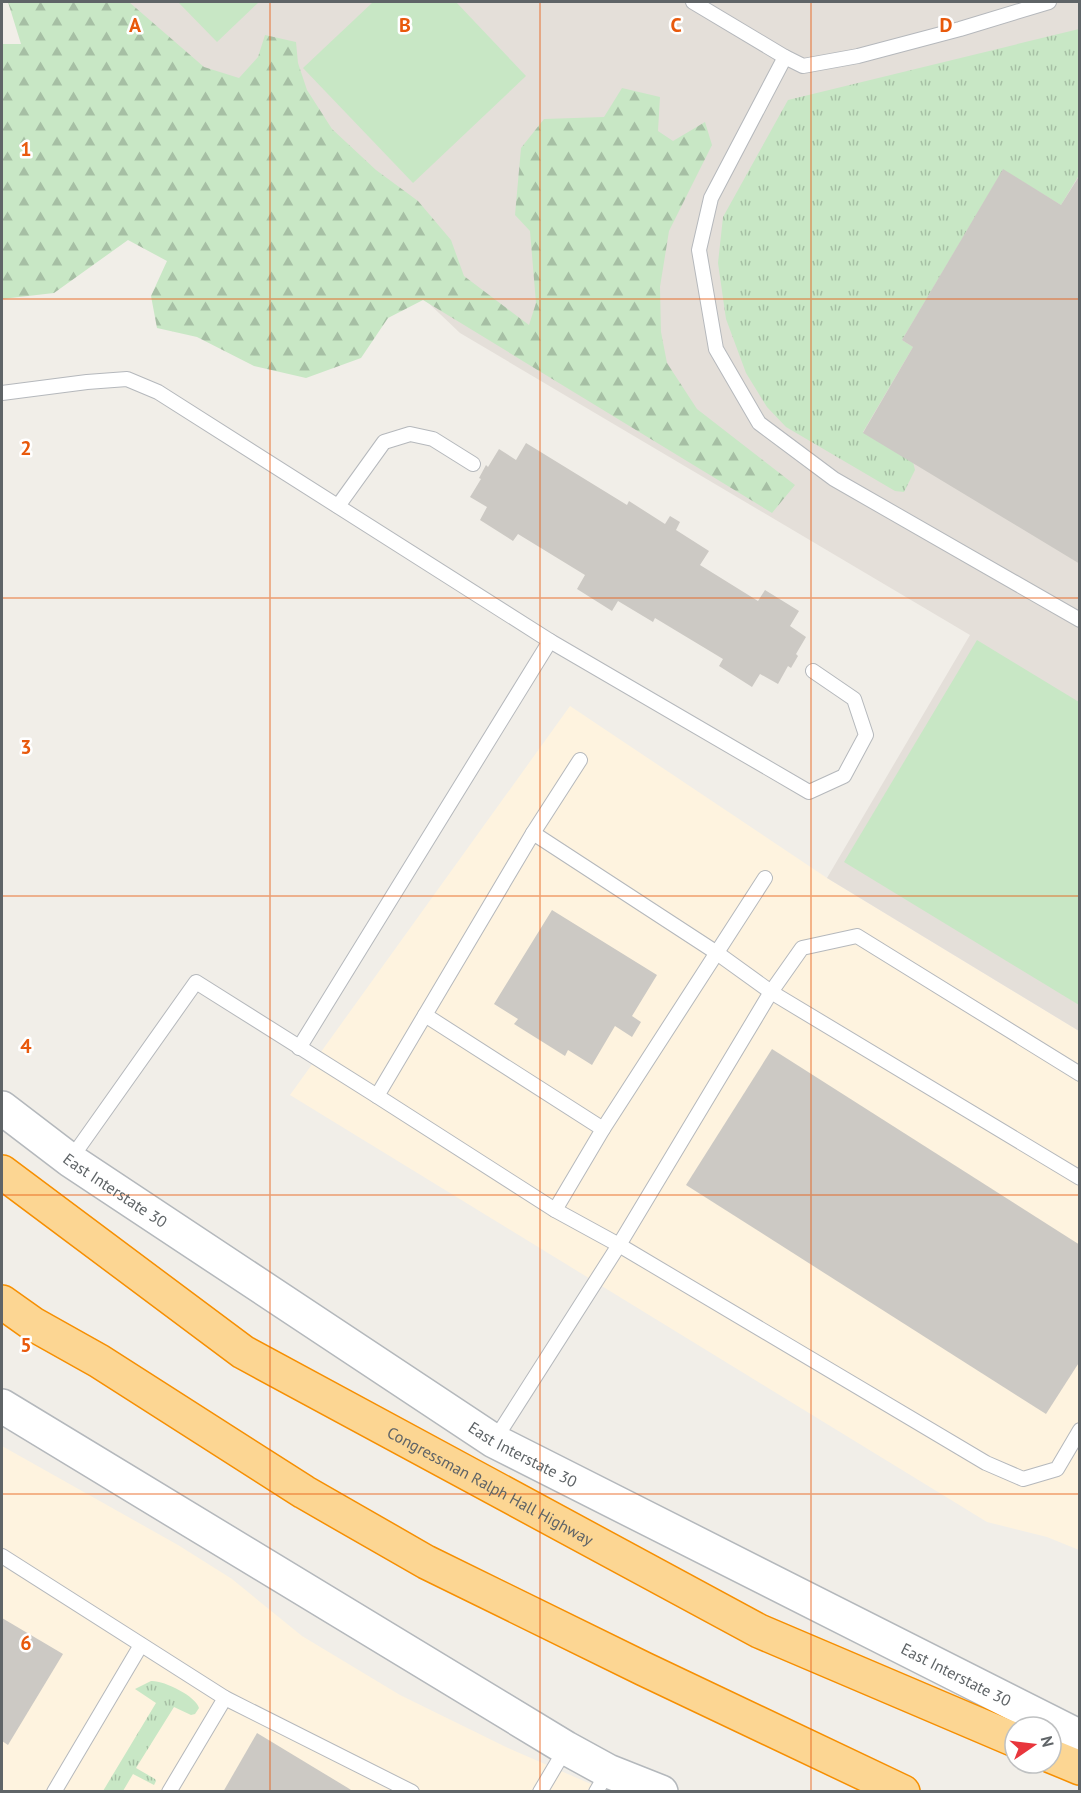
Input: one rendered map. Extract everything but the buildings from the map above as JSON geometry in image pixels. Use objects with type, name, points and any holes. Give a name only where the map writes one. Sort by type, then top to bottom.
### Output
[{"type":"highway","name":"Congressman Ralph Hall Highway","points":[[2,1172],[243,1352],[759,1632],[1003,1735]]},
{"type":"highway","points":[[2,1302],[33,1324],[99,1361],[304,1492],[426,1562],[644,1669],[903,1791]]},
{"type":"highway","points":[[1063,1761],[1080,1768]]},
{"type":"main road","name":"East Interstate 30","points":[[2,1108],[70,1160],[494,1441],[1080,1737]]},
{"type":"main road","points":[[2,1406],[566,1748],[602,1781],[661,1791]]},
{"type":"lane","points":[[693,2],[803,66],[858,56],[1049,2]]},
{"type":"lane","points":[[785,57],[711,198],[699,250],[716,349],[759,423],[834,480],[1080,620]]},
{"type":"lane","points":[[2,393],[127,379],[158,392],[550,641],[809,792],[844,776],[866,735],[854,699],[813,671]]},
{"type":"lane","points":[[338,506],[384,442],[410,434],[433,439],[473,464]]},
{"type":"lane","points":[[299,1048],[550,641]]},
{"type":"lane","points":[[377,1096],[534,832],[580,760]]},
{"type":"lane","points":[[534,832],[717,953],[771,992],[1080,1178]]},
{"type":"lane","points":[[555,1210],[603,1129],[765,878]]},
{"type":"lane","points":[[494,1441],[619,1245],[771,992],[802,948],[857,936],[1080,1074]]},
{"type":"lane","points":[[70,1160],[196,982],[555,1210],[619,1245],[986,1463],[1023,1479],[1057,1469],[1080,1430]]},
{"type":"lane","points":[[425,1015],[603,1129]]},
{"type":"lane","points":[[2,1556],[225,1698],[412,1791]]},
{"type":"lane","points":[[54,1791],[141,1645]]},
{"type":"lane","points":[[169,1791],[225,1698]]},
{"type":"lane","points":[[540,1791],[566,1748]]},
{"type":"shaded area","points":[[112,2],[1079,2],[1079,1031],[827,878],[970,635],[460,333]]},
{"type":"shaded area","points":[[570,706],[827,878],[1079,1031],[1079,1550],[1047,1537],[987,1522],[290,1095]]},
{"type":"shaded area","points":[[2,1446],[178,1545],[232,1579],[302,1636],[400,1695],[508,1748],[607,1791],[2,1791]]},
{"type":"green space","points":[[8,2],[129,2],[204,67],[239,78],[258,57],[265,35],[296,42],[298,63],[307,90],[332,129],[376,170],[418,201],[451,240],[464,276],[529,325],[536,303],[530,231],[515,215],[521,148],[544,119],[604,117],[622,88],[660,97],[658,131],[673,141],[705,122],[712,145],[669,231],[660,287],[661,332],[667,363],[697,409],[795,485],[772,513],[423,300],[388,318],[361,358],[306,378],[254,366],[197,337],[157,328],[151,296],[167,261],[128,240],[54,293],[2,299],[2,44],[21,44]]},
{"type":"green space","points":[[178,2],[259,2],[217,42]]},
{"type":"green space","points":[[373,2],[456,2],[526,76],[413,183],[303,68]]},
{"type":"green space","points":[[1079,29],[1079,175],[1061,205],[1003,170],[902,340],[913,347],[863,432],[913,462],[915,470],[904,492],[895,491],[786,427],[767,407],[746,373],[726,319],[718,263],[723,217],[788,100]]},
{"type":"green space","points":[[977,640],[1079,702],[1079,1005],[844,862]]},
{"type":"green space","points":[[151,1681],[163,1683],[178,1690],[197,1703],[199,1708],[195,1714],[191,1715],[174,1707],[136,1768],[155,1779],[154,1785],[133,1774],[123,1791],[103,1791],[156,1703],[135,1689]]}]
